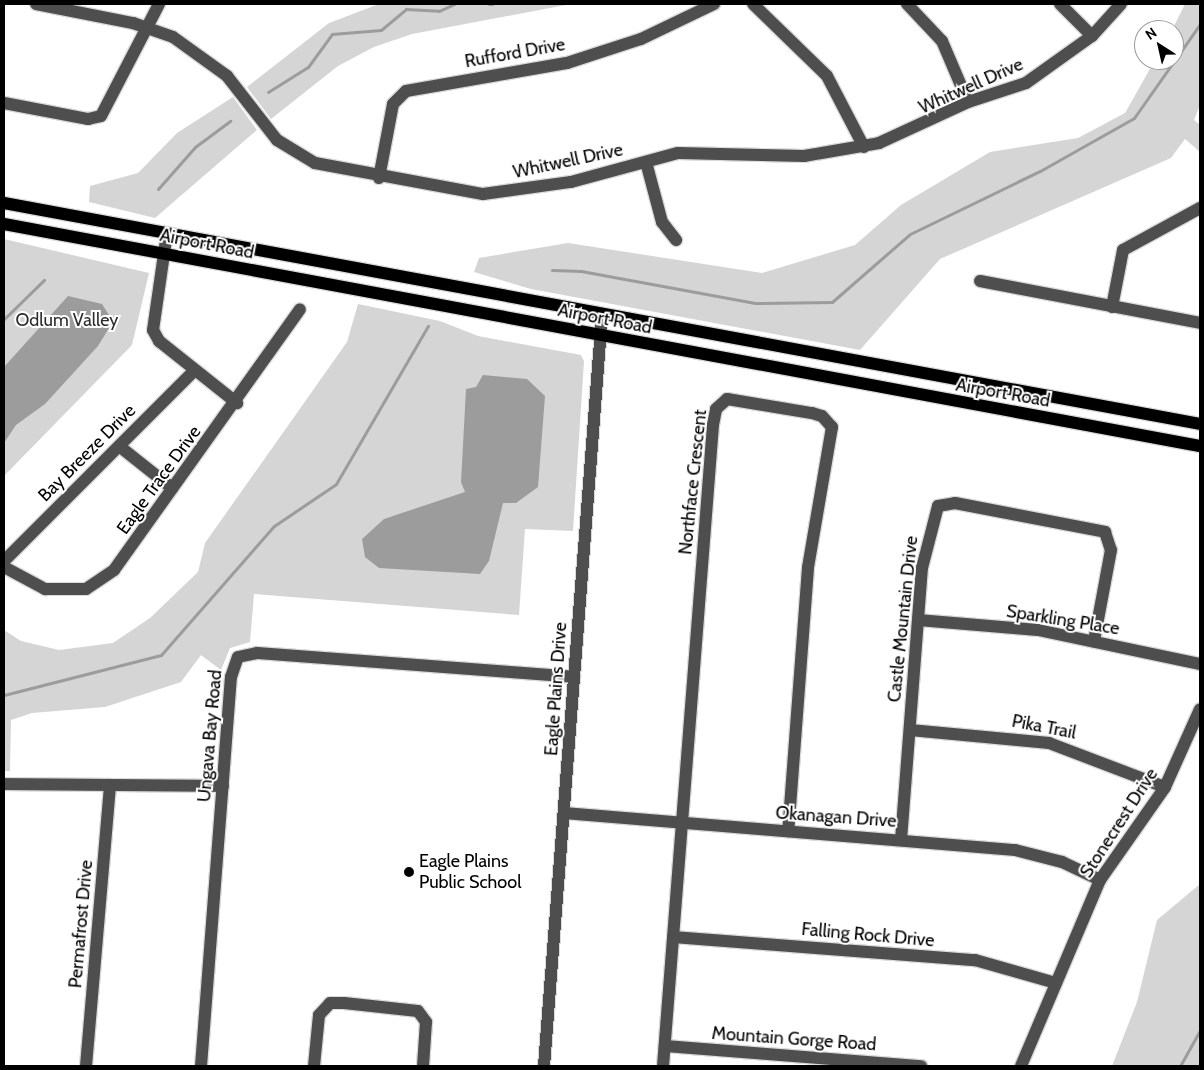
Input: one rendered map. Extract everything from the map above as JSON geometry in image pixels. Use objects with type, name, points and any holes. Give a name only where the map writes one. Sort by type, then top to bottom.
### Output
[{"type":"main road","name":"Airport Road","points":[[4,203],[1200,424]]},
{"type":"main road","name":"Airport Road","points":[[4,224],[1200,446]]},
{"type":"street","name":"Whitwell Drive","points":[[36,4],[55,6],[147,27],[173,37],[216,66],[269,133],[292,151],[325,166],[379,178],[483,194],[571,182],[692,152],[804,156],[864,147],[909,133],[968,102],[1026,83],[1092,36],[1120,4]]},
{"type":"street","points":[[4,103],[88,119],[101,116],[159,4]]},
{"type":"street","name":"Rufford Drive","points":[[379,178],[393,104],[406,91],[566,63],[649,36],[714,4]]},
{"type":"street","points":[[753,4],[827,76],[864,147]]},
{"type":"street","points":[[907,4],[942,41],[968,102]]},
{"type":"street","points":[[1060,4],[1092,36]]},
{"type":"street","points":[[646,162],[662,222],[676,240]]},
{"type":"street","points":[[1112,307],[1123,250],[1200,208]]},
{"type":"street","points":[[166,233],[153,330],[159,341],[236,403]]},
{"type":"street","points":[[980,281],[1200,323]]},
{"type":"street","name":"Eagle Trace Drive","points":[[4,567],[38,588],[91,587],[119,565],[172,488],[236,403],[300,309]]},
{"type":"street","name":"Eagle Plains Drive","points":[[544,1066],[602,315]]},
{"type":"street","name":"Bay Breeze Drive","points":[[4,562],[194,370]]},
{"type":"street","name":"Northface Crescent","points":[[682,823],[713,425],[719,402],[736,399],[822,416],[832,427],[808,568],[788,831]]},
{"type":"street","points":[[118,446],[172,488]]},
{"type":"street","name":"Castle Mountain Drive","points":[[901,840],[922,568],[934,513],[950,502],[1105,532],[1111,550],[1094,641]]},
{"type":"street","name":"Sparkling Place","points":[[918,620],[1038,630],[1200,664]]},
{"type":"street","name":"Ungava Bay Road","points":[[200,1066],[233,664],[246,653],[574,677]]},
{"type":"street","name":"Stonecrest Drive","points":[[1021,1066],[1100,880],[1165,787],[1200,709]]},
{"type":"street","name":"Pika Trail","points":[[910,730],[1048,743],[1165,787]]},
{"type":"street","points":[[4,784],[223,786]]},
{"type":"street","name":"Permafrost Drive","points":[[86,1066],[110,785]]},
{"type":"street","name":"Okanagan Drive","points":[[564,813],[1030,852],[1100,880]]},
{"type":"street","points":[[663,1066],[682,823]]},
{"type":"street","name":"Falling Rock Drive","points":[[673,937],[975,960],[1056,983]]},
{"type":"street","points":[[314,1066],[319,1015],[330,1003],[344,1003],[418,1011],[426,1022],[424,1066]]},
{"type":"street","name":"Mountain Gorge Road","points":[[665,1046],[921,1066]]},
{"type":"green space","points":[[379,4],[571,4],[412,34],[374,47],[338,66],[271,119],[247,87],[329,23]]},
{"type":"green space","points":[[1185,4],[1200,4],[1200,105],[1194,120],[1200,125],[1200,152],[1185,139],[1171,158],[940,259],[860,350],[531,289],[474,272],[479,258],[568,243],[762,273],[855,245],[901,205],[990,152],[1078,138],[1125,113],[1149,70],[1184,70],[1184,20],[1177,20]]},
{"type":"green space","points":[[233,97],[257,130],[155,218],[89,202],[90,186],[138,173],[177,133]]},
{"type":"green space","name":"Odlum Valley","points":[[4,239],[149,273],[132,345],[4,476]]},
{"type":"green space","points":[[358,304],[440,321],[478,336],[581,355],[584,361],[573,531],[525,529],[519,615],[254,594],[250,642],[230,648],[221,670],[201,655],[181,682],[105,707],[32,713],[11,720],[10,771],[4,771],[4,630],[21,641],[59,650],[113,643],[150,618],[198,572],[205,543],[347,342]]},
{"type":"green space","points":[[1200,884],[1200,1066],[1112,1066],[1137,1002],[1157,920]]},
{"type":"shaded area","points":[[68,296],[102,304],[109,315],[109,328],[98,346],[45,404],[16,425],[4,443],[4,367]]},
{"type":"shaded area","points":[[483,375],[527,379],[545,396],[538,487],[516,503],[503,503],[489,561],[480,574],[379,568],[365,557],[362,539],[384,519],[465,492],[461,482],[466,389],[476,387]]},
{"type":"waterway","points":[[268,92],[308,67],[332,34],[381,30],[406,9],[439,11],[454,4]]},
{"type":"waterway","points":[[552,270],[581,271],[755,303],[832,302],[910,234],[1040,171],[1134,118],[1200,24]]},
{"type":"waterway","points":[[158,189],[195,147],[230,121]]},
{"type":"waterway","points":[[4,319],[44,280]]},
{"type":"waterway","points":[[4,695],[161,655],[274,526],[336,484],[428,326]]},
{"type":"waterway","points":[[1180,1066],[1200,1030]]},
{"type":"place","name":"Eagle Plains Public School","points":[[409,872]]}]
